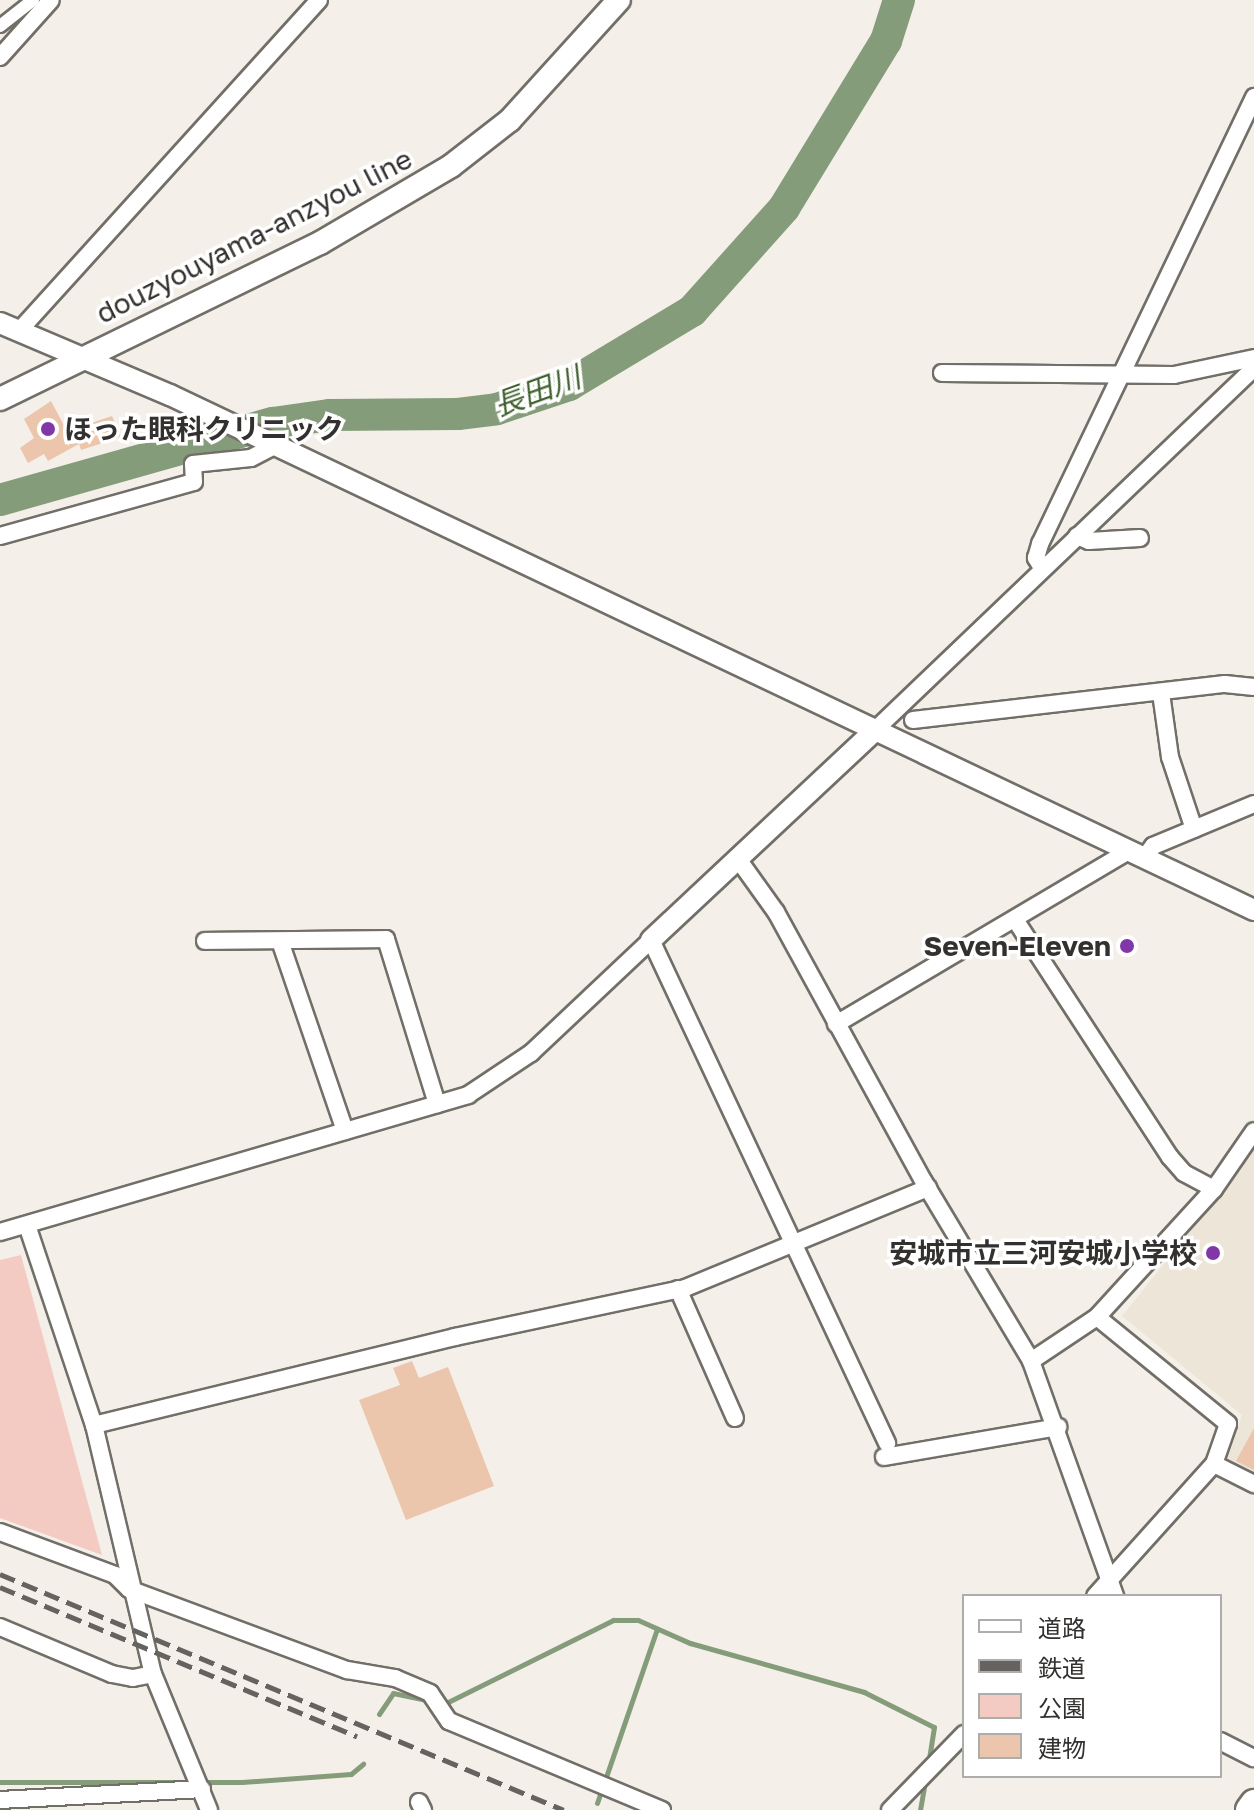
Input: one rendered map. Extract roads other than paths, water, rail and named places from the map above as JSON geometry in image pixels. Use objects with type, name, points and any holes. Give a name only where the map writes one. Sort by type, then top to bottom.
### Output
[{"type":"main road","name":"douzyouyama-anzyou line","points":[[0,399],[320,243],[451,166],[510,120],[619,0]]},
{"type":"main road","points":[[1249,1810],[1254,1803]]},
{"type":"street","points":[[0,26],[33,0]]},
{"type":"street","points":[[0,57],[51,0]]},
{"type":"street","points":[[319,0],[9,327],[79,360],[170,395],[1254,910]]},
{"type":"street","points":[[1042,568],[1036,558],[1040,544],[1254,97]]},
{"type":"street","points":[[942,373],[1120,378],[1174,375],[1254,358]]},
{"type":"street","points":[[0,1232],[468,1095],[531,1053],[1254,368]]},
{"type":"street","points":[[0,536],[194,482],[193,464],[251,458],[275,446]]},
{"type":"street","points":[[1077,536],[1089,541],[1140,538]]},
{"type":"street","points":[[913,720],[1225,684],[1254,687]]},
{"type":"street","points":[[1161,693],[1170,757],[1194,829]]},
{"type":"street","points":[[836,1024],[1153,846],[1254,804]]},
{"type":"street","points":[[738,859],[776,912],[928,1188],[1031,1361],[1058,1427],[1113,1588]]},
{"type":"street","points":[[1016,921],[1170,1157],[1184,1173],[1214,1189]]},
{"type":"street","points":[[205,941],[280,941],[289,937],[386,939],[437,1104]]},
{"type":"street","points":[[651,940],[886,1450],[1058,1427]]},
{"type":"street","points":[[280,941],[345,1131]]},
{"type":"street","points":[[1031,1361],[1097,1317],[1214,1189],[1254,1131]]},
{"type":"street","points":[[94,1425],[455,1337],[678,1289],[793,1246],[928,1188]]},
{"type":"street","points":[[0,1800],[205,1803],[153,1674],[129,1589],[94,1425],[27,1225]]},
{"type":"street","points":[[678,1289],[735,1418]]},
{"type":"street","points":[[1097,1317],[1228,1424],[1214,1464],[1113,1588]]},
{"type":"street","points":[[1214,1464],[1254,1484]]},
{"type":"street","points":[[0,1532],[115,1575],[129,1589],[347,1670],[395,1678],[430,1693],[449,1721],[662,1810]]},
{"type":"street","points":[[0,1627],[112,1674],[133,1678],[153,1674]]},
{"type":"street","points":[[890,1810],[962,1736]]},
{"type":"street","points":[[1222,1742],[1254,1758]]},
{"type":"waterway","name":"長田川","points":[[0,500],[273,423],[330,415],[458,414],[497,409],[569,385],[692,311],[784,208],[886,41],[899,0]]},
{"type":"waterway","points":[[444,1704],[613,1620],[638,1620],[690,1643],[864,1692],[934,1727],[928,1765]]},
{"type":"waterway","points":[[597,1803],[657,1629]]},
{"type":"waterway","points":[[379,1714],[393,1693],[430,1701]]},
{"type":"waterway","points":[[0,1782],[242,1782],[351,1774],[363,1764]]},
{"type":"waterway","points":[[920,1810],[925,1783]]},
{"type":"railway","points":[[0,1574],[564,1810]]},
{"type":"railway","points":[[0,1587],[357,1736]]},
{"type":"place","name":"ほった眼科クリニック","points":[[48,429]]},
{"type":"place","name":"Seven-Eleven","points":[[1127,946]]},
{"type":"place","name":"安城市立三河安城小学校","points":[[1213,1253]]}]
